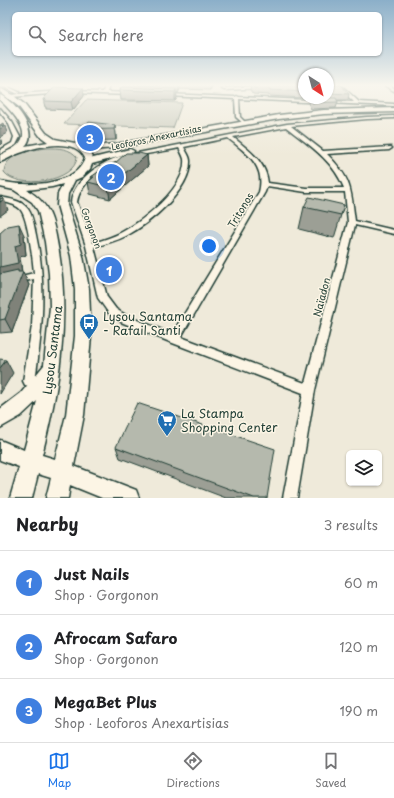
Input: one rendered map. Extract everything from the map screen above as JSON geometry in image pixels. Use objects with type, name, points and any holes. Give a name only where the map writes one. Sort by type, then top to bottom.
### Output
[{"type":"main road","points":[[0,159],[23,144],[27,135],[20,120],[9,108]]},
{"type":"main road","points":[[25,108],[43,136],[60,143]]},
{"type":"main road","name":"Leoforos Anexartisias","points":[[60,143],[90,148],[116,146],[244,123],[324,112],[394,110]]},
{"type":"main road","name":"Leoforos Anexartisias","points":[[89,162],[136,150],[255,127],[310,119],[394,113]]},
{"type":"main road","points":[[14,151],[36,145],[60,143]]},
{"type":"main road","points":[[1,185],[18,189],[46,187],[71,178],[83,170],[89,162],[89,156],[85,151],[70,144]]},
{"type":"main road","points":[[57,498],[64,472],[74,415],[83,336],[82,289],[74,245],[62,205],[63,194],[71,178]]},
{"type":"main road","name":"Lysou Santama","points":[[18,189],[37,201],[44,212],[55,260],[58,314],[52,364],[40,428],[21,498]]},
{"type":"main road","points":[[0,419],[32,395],[41,384],[52,364]]},
{"type":"main road","points":[[0,450],[31,462],[64,472],[128,498]]},
{"type":"street","points":[[238,108],[238,117],[244,123]]},
{"type":"street","points":[[0,109],[17,139],[14,144],[0,152]]},
{"type":"street","name":"Gorgonon","points":[[174,340],[124,319],[113,312],[104,298],[90,246],[74,202],[74,195],[78,189],[108,163],[127,157],[287,125],[394,117]]},
{"type":"street","name":"Naïadon","points":[[287,125],[322,153],[336,167],[348,190],[352,222],[309,390],[290,498]]},
{"type":"street","points":[[230,137],[260,164],[265,175],[265,184],[311,192],[348,190]]},
{"type":"street","points":[[90,246],[128,232],[146,220],[163,204],[180,184],[186,172],[187,160],[180,146]]},
{"type":"street","points":[[322,153],[389,148]]},
{"type":"street","name":"Tritonos","points":[[174,340],[262,192],[265,184]]},
{"type":"street","points":[[0,199],[19,205],[27,214],[34,239],[38,275],[37,320],[29,381]]},
{"type":"street","points":[[352,222],[394,232]]},
{"type":"street","points":[[0,284],[38,275]]},
{"type":"street","points":[[174,340],[309,390]]},
{"type":"shaded area","points":[[78,108],[180,108],[173,128],[64,124]]},
{"type":"shaded area","points":[[60,148],[68,150],[74,154],[77,157],[74,166],[67,172],[45,181],[21,181],[11,178],[4,172],[9,161],[14,157],[27,151]]},
{"type":"building","points":[[89,122],[115,125],[114,129],[80,130]]},
{"type":"building","points":[[126,153],[139,153],[147,155],[108,187],[88,182],[94,177],[91,177],[110,164],[113,165]]},
{"type":"building","points":[[309,197],[344,205],[341,215],[304,207]]},
{"type":"building","points":[[19,224],[21,244],[15,246],[18,263],[0,267],[0,233],[8,226]]},
{"type":"building","points":[[18,270],[18,272],[23,272],[5,319],[0,320],[0,274]]},
{"type":"building","points":[[0,359],[6,360],[0,368]]},
{"type":"building","name":"La Stampa Shopping Center","points":[[137,403],[275,449],[267,498],[254,498],[116,447]]},
{"type":"place","name":"MegaBet Plus","points":[[90,138]]},
{"type":"place","name":"Afrocam Safaro","points":[[111,177]]},
{"type":"place","name":"Just Nails","points":[[109,270]]},
{"type":"place","name":"Lysou Santama - Rafail Santi","points":[[89,340]]},
{"type":"place","name":"La Stampa Shopping Center","points":[[167,437]]}]
